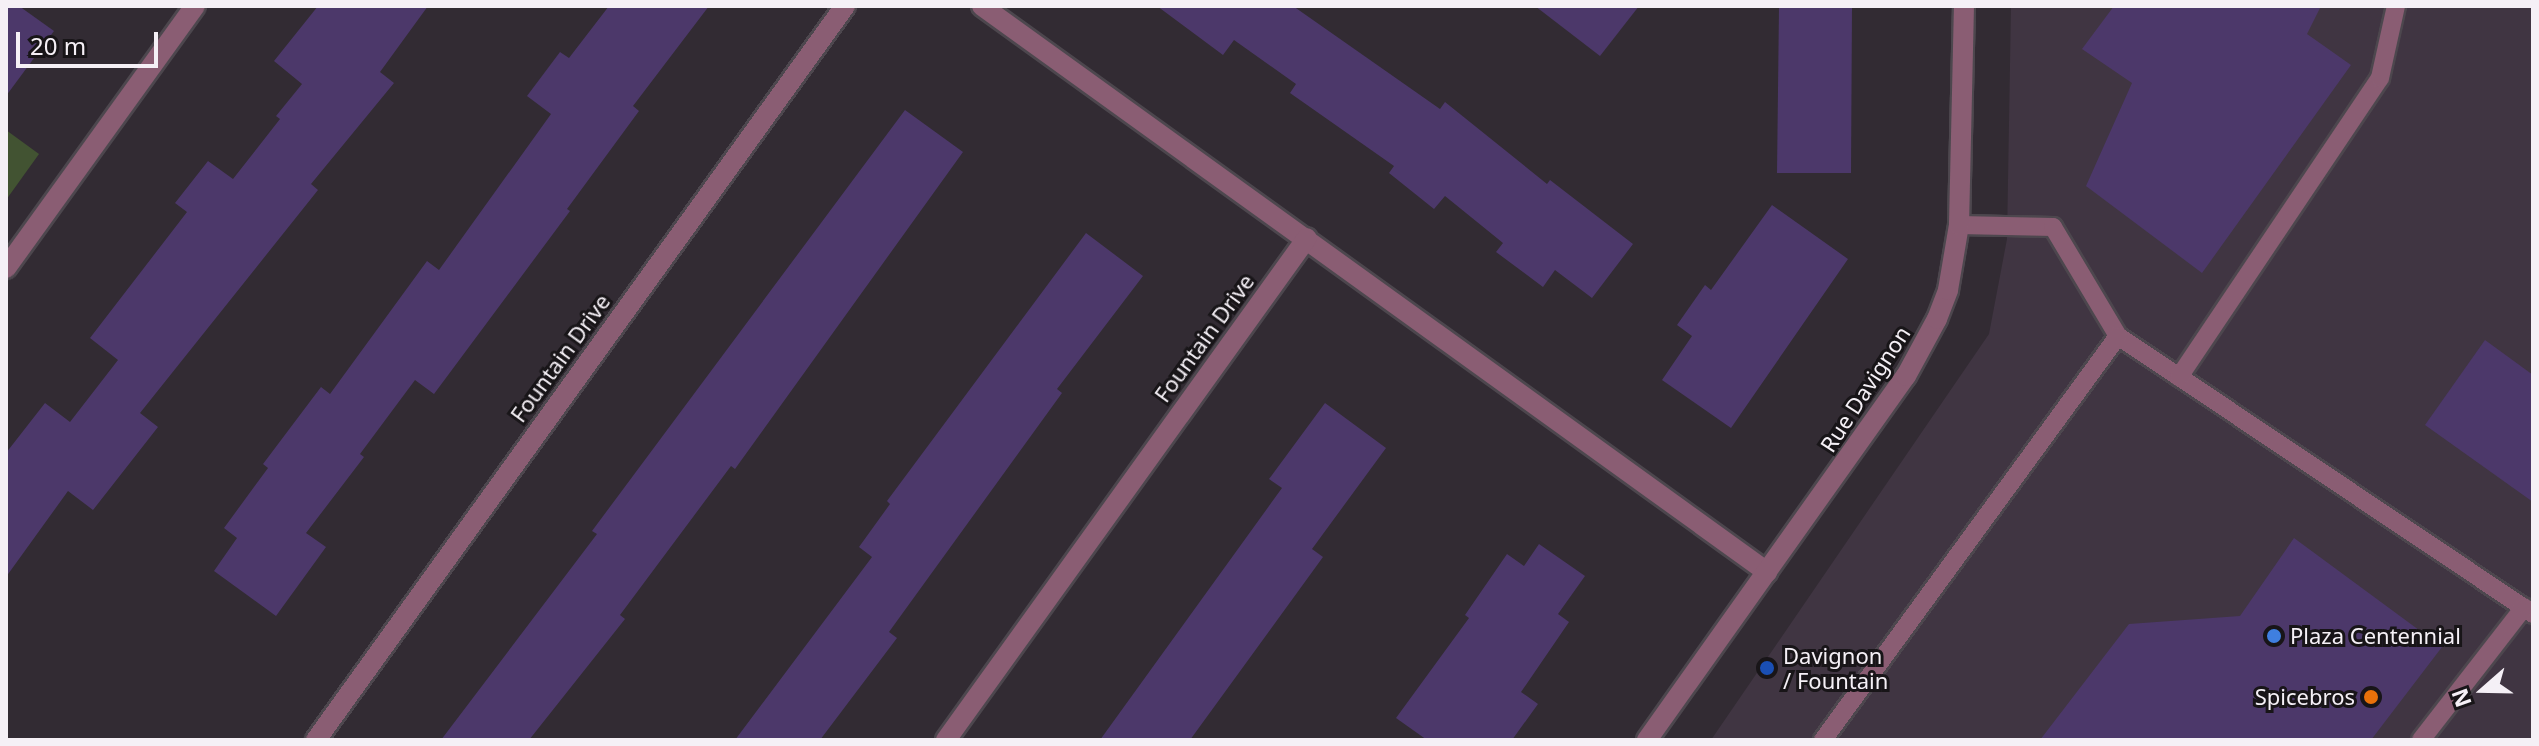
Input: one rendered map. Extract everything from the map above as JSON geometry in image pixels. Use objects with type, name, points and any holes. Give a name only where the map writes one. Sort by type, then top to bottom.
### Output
[{"type":"street","points":[[6,268],[195,6]]},
{"type":"street","name":"Fountain Drive","points":[[316,740],[845,6]]},
{"type":"street","points":[[982,6],[1767,572]]},
{"type":"street","name":"Rue Davignon","points":[[1647,740],[1925,346],[1948,290],[1959,225],[1964,6]]},
{"type":"street","name":"Fountain Drive","points":[[946,740],[1307,238]]},
{"type":"lane","points":[[2179,377],[2380,78],[2396,6]]},
{"type":"lane","points":[[1959,225],[2053,227],[2118,336],[2528,610],[2421,740]]},
{"type":"lane","points":[[1823,740],[2118,336]]},
{"type":"shaded area","points":[[2011,6],[2533,6],[2533,740],[1711,740],[1989,334],[2007,239]]},
{"type":"green space","points":[[6,130],[39,154],[6,200]]},
{"type":"building","points":[[6,6],[19,6],[54,31],[6,96]]},
{"type":"building","points":[[318,6],[428,6],[380,72],[394,83],[311,184],[318,190],[140,413],[158,427],[93,510],[68,491],[6,577],[6,453],[45,403],[70,422],[118,360],[90,338],[187,212],[175,203],[208,161],[233,179],[280,119],[276,116],[302,84],[274,61]]},
{"type":"building","points":[[609,6],[709,6],[633,106],[639,111],[567,209],[570,211],[434,394],[415,380],[360,454],[364,457],[306,533],[326,547],[276,616],[214,571],[237,538],[224,528],[268,468],[263,464],[321,387],[330,394],[427,261],[439,270],[551,114],[527,96],[560,52],[569,58]]},
{"type":"building","points":[[1157,6],[1293,6],[1440,109],[1445,102],[1547,184],[1550,180],[1633,244],[1592,298],[1555,270],[1543,287],[1496,252],[1503,243],[1445,196],[1434,209],[1389,173],[1394,166],[1290,93],[1296,84],[1234,40],[1223,55]]},
{"type":"building","points":[[1535,6],[1639,6],[1600,56]]},
{"type":"building","points":[[1779,6],[1852,6],[1851,173],[1777,173]]},
{"type":"building","points":[[2114,6],[2321,6],[2307,34],[2351,65],[2202,273],[2086,186],[2132,83],[2082,49]]},
{"type":"building","points":[[905,110],[963,152],[735,469],[731,466],[620,615],[625,619],[529,740],[441,740],[597,534],[592,531]]},
{"type":"building","points":[[1772,205],[1848,259],[1731,428],[1662,380],[1692,336],[1677,325],[1705,285],[1711,290]]},
{"type":"building","points":[[1086,233],[1143,276],[1057,389],[1062,393],[889,632],[897,638],[820,740],[735,740],[872,557],[859,547],[890,504],[887,501]]},
{"type":"building","points":[[2485,340],[2533,375],[2533,502],[2425,425]]},
{"type":"building","points":[[1325,403],[1386,448],[1312,549],[1323,557],[1190,740],[1100,740],[1282,488],[1269,479]]},
{"type":"building","name":"Plaza Centennial","points":[[2294,538],[2442,647],[2371,740],[2040,740],[2129,624],[2240,616]]},
{"type":"building","points":[[1539,544],[1585,576],[1558,614],[1569,622],[1521,692],[1538,704],[1512,740],[1427,740],[1396,718],[1469,618],[1465,615],[1507,554],[1524,566]]},
{"type":"place","name":"Plaza Centennial","points":[[2274,636]]},
{"type":"place","name":"Davignon / Fountain","points":[[1767,668]]},
{"type":"place","name":"Spicebros","points":[[2371,697]]}]
